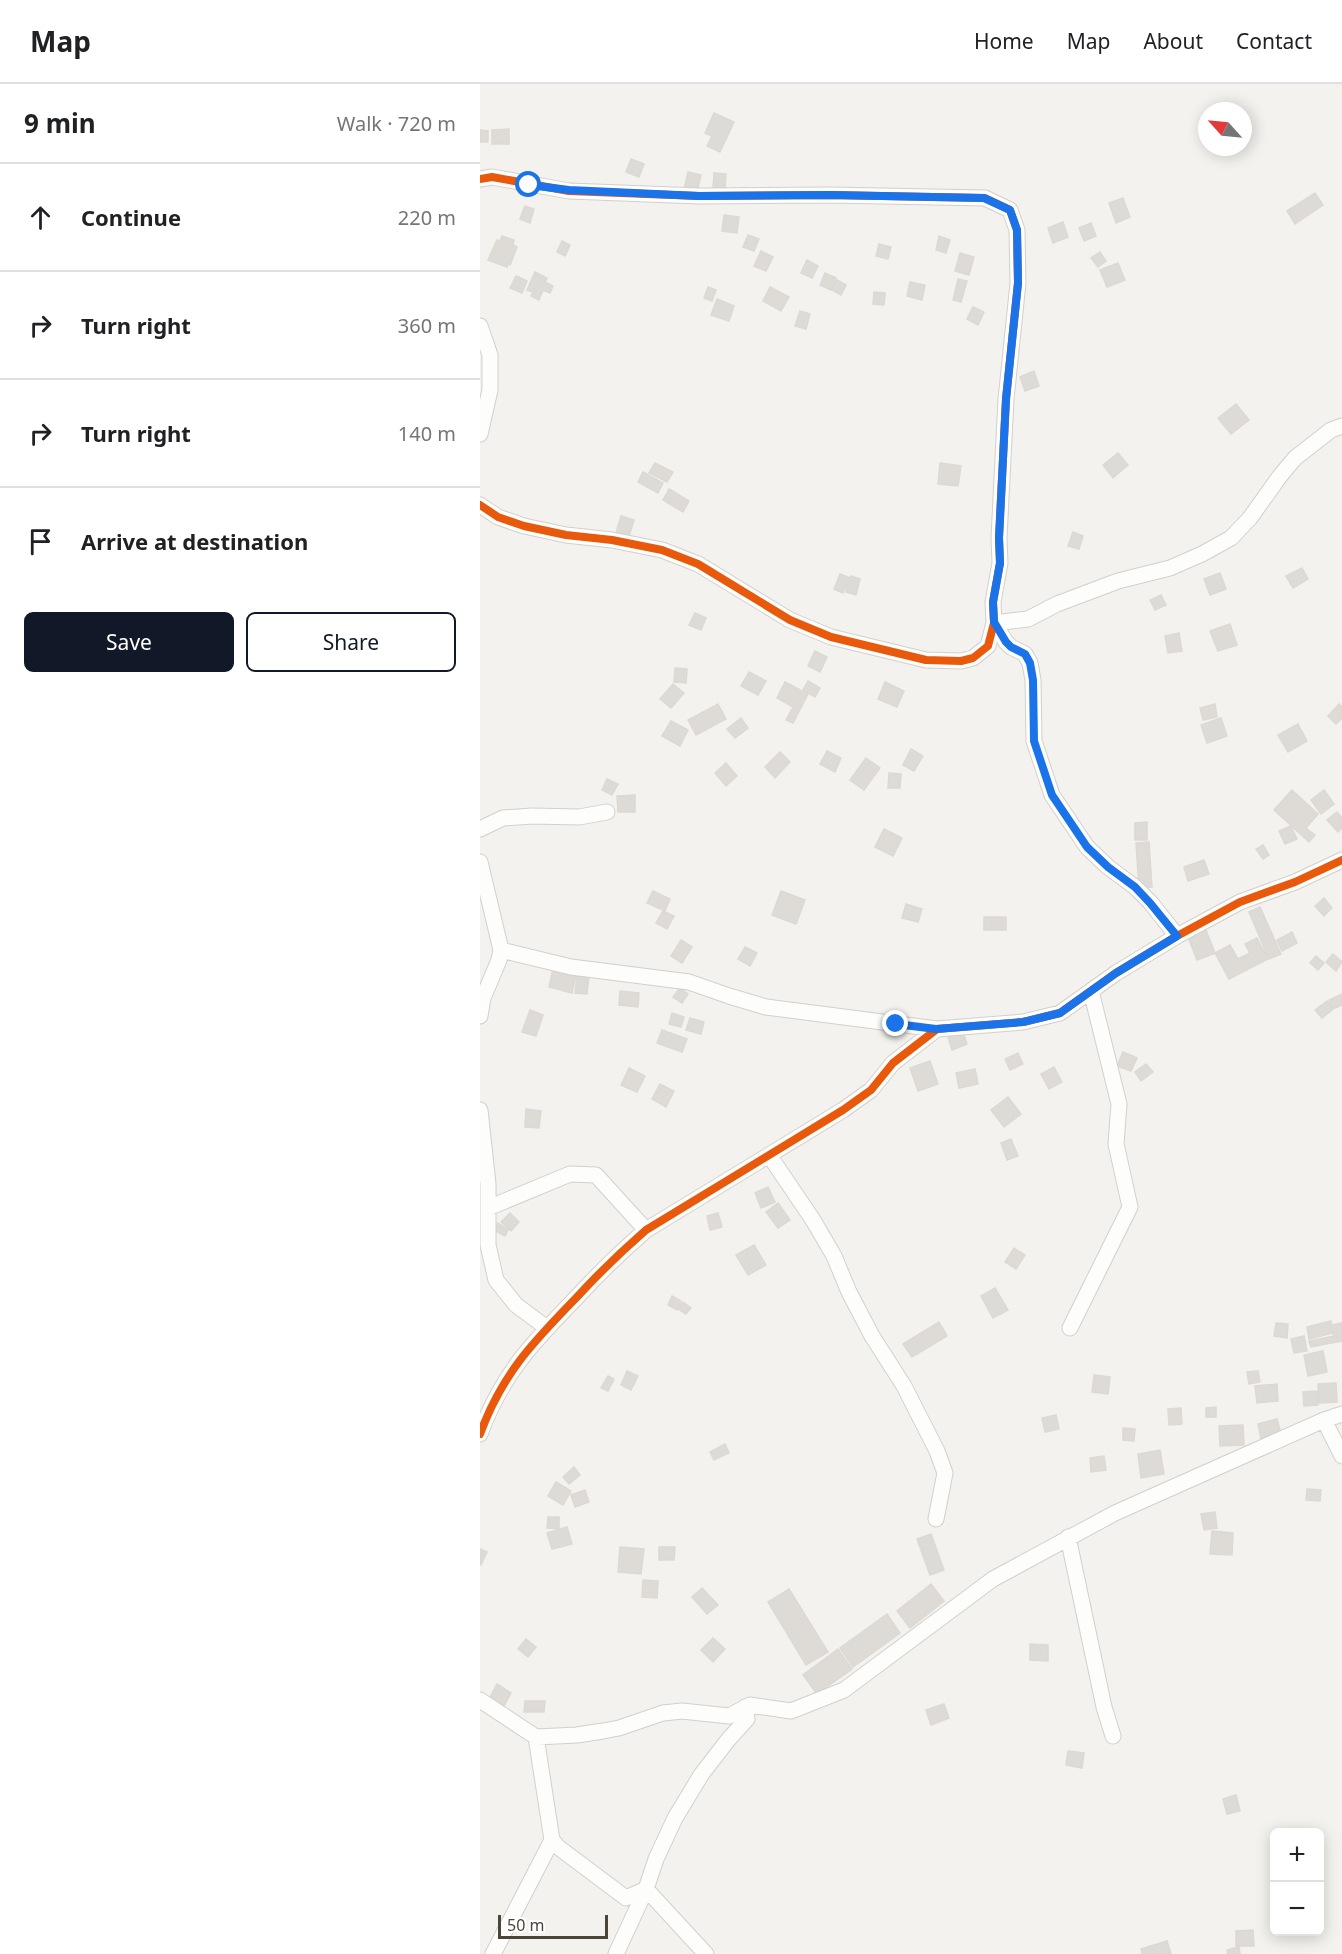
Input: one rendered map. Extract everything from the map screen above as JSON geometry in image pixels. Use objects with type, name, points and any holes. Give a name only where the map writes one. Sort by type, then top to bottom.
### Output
[{"type":"street","points":[[480,179],[492,177],[569,190],[699,196],[830,195],[984,198],[1010,210],[1017,230],[1018,283],[1006,399],[999,538],[1000,563],[993,602],[994,622],[988,646],[973,658],[961,661],[926,660],[831,637],[790,620],[698,564],[662,550],[524,526],[498,517],[480,506]]},
{"type":"street","points":[[480,326],[490,355],[490,390],[480,434]]},
{"type":"street","points":[[994,622],[1028,619],[1068,600],[1118,581],[1170,568],[1231,538],[1250,518],[1280,476],[1303,451],[1331,430],[1342,426]]},
{"type":"street","points":[[994,622],[1006,642],[1025,654],[1030,663],[1033,680],[1034,741],[1052,795],[1087,847],[1108,867],[1135,887],[1177,936]]},
{"type":"street","points":[[480,829],[503,818],[579,817],[607,812]]},
{"type":"street","points":[[501,950],[571,967],[689,982],[766,1007],[936,1029],[1023,1022],[1060,1013],[1177,936],[1240,902],[1295,882],[1342,860]]},
{"type":"street","points":[[480,862],[501,950],[483,998],[480,1016]]},
{"type":"street","points":[[1070,1328],[1131,1207],[1116,1144],[1119,1104],[1091,991]]},
{"type":"street","points":[[480,1434],[501,1386],[519,1359],[625,1247],[646,1230],[843,1110],[871,1090],[893,1063],[936,1029]]},
{"type":"street","points":[[480,1110],[488,1184],[488,1245],[496,1280],[516,1305],[547,1328]]},
{"type":"street","points":[[769,1155],[834,1256],[849,1292],[872,1336],[904,1386],[937,1451],[945,1473],[936,1519]]},
{"type":"street","points":[[488,1208],[570,1174],[596,1175],[646,1230]]},
{"type":"street","points":[[480,1700],[536,1737],[603,1731],[663,1713],[682,1711],[729,1716],[750,1705],[791,1711],[844,1690],[993,1579],[1068,1538],[1115,1513],[1342,1414]]},
{"type":"street","points":[[1324,1420],[1342,1456]]},
{"type":"street","points":[[1068,1538],[1104,1707],[1113,1736]]},
{"type":"street","points":[[616,1954],[675,1818],[701,1775],[747,1719],[745,1707]]},
{"type":"street","points":[[536,1737],[552,1840],[558,1847],[626,1898],[646,1889]]},
{"type":"street","points":[[493,1954],[552,1840]]},
{"type":"street","points":[[646,1889],[706,1954]]},
{"type":"building","points":[[714,113],[734,122],[720,152],[707,146],[712,136],[705,133]]},
{"type":"building","points":[[509,129],[509,144],[492,144],[492,130]]},
{"type":"building","points":[[480,130],[488,131],[488,142],[480,142]]},
{"type":"building","points":[[631,159],[644,164],[639,177],[626,172]]},
{"type":"building","points":[[688,172],[701,175],[697,192],[684,189]]},
{"type":"building","points":[[714,173],[726,174],[725,189],[713,188]]},
{"type":"building","points":[[1315,193],[1323,205],[1295,224],[1287,211]]},
{"type":"building","points":[[1123,198],[1130,217],[1116,223],[1109,203]]},
{"type":"building","points":[[525,206],[534,209],[530,223],[520,219]]},
{"type":"building","points":[[724,215],[739,217],[737,233],[722,231]]},
{"type":"building","points":[[1063,222],[1068,237],[1053,243],[1048,228]]},
{"type":"building","points":[[1091,223],[1096,236],[1084,241],[1079,228]]},
{"type":"building","points":[[748,235],[759,239],[754,251],[743,247]]},
{"type":"building","points":[[502,236],[514,240],[513,245],[517,247],[507,267],[488,260],[497,240],[500,241]]},
{"type":"building","points":[[939,236],[950,240],[946,253],[936,250]]},
{"type":"building","points":[[562,241],[570,245],[565,256],[557,252]]},
{"type":"building","points":[[879,244],[891,247],[888,259],[876,256]]},
{"type":"building","points":[[761,251],[773,257],[766,271],[754,266]]},
{"type":"building","points":[[1100,252],[1106,261],[1098,267],[1091,258]]},
{"type":"building","points":[[960,253],[974,257],[969,275],[955,271]]},
{"type":"building","points":[[807,260],[818,266],[812,278],[801,273]]},
{"type":"building","points":[[1118,263],[1125,280],[1107,287],[1100,270]]},
{"type":"building","points":[[535,272],[547,278],[545,282],[553,286],[550,293],[543,290],[539,300],[531,296],[533,292],[527,290]]},
{"type":"building","points":[[825,273],[836,278],[831,290],[820,285]]},
{"type":"building","points":[[516,276],[527,281],[522,293],[510,288]]},
{"type":"building","points":[[958,279],[967,281],[961,302],[953,300]]},
{"type":"building","points":[[837,280],[846,285],[841,295],[832,290]]},
{"type":"building","points":[[910,282],[925,285],[922,300],[907,296]]},
{"type":"building","points":[[708,287],[716,290],[712,301],[704,298]]},
{"type":"building","points":[[770,287],[789,297],[781,311],[763,301]]},
{"type":"building","points":[[874,292],[885,293],[884,305],[873,304]]},
{"type":"building","points":[[717,299],[734,306],[729,321],[711,315]]},
{"type":"building","points":[[973,307],[984,312],[978,325],[967,319]]},
{"type":"building","points":[[800,311],[810,314],[806,329],[795,326]]},
{"type":"building","points":[[1034,371],[1039,386],[1025,391],[1020,377]]},
{"type":"building","points":[[1236,404],[1249,420],[1231,434],[1218,418]]},
{"type":"building","points":[[1118,453],[1128,465],[1113,478],[1103,465]]},
{"type":"building","points":[[655,463],[673,472],[667,482],[649,473]]},
{"type":"building","points":[[940,463],[961,466],[958,486],[938,484]]},
{"type":"building","points":[[643,472],[663,483],[658,493],[638,482]]},
{"type":"building","points":[[669,489],[689,501],[683,512],[663,500]]},
{"type":"building","points":[[621,516],[634,520],[629,536],[616,533]]},
{"type":"building","points":[[1073,532],[1083,536],[1079,549],[1068,546]]},
{"type":"building","points":[[1302,568],[1308,579],[1293,588],[1286,576]]},
{"type":"building","points":[[1220,573],[1226,589],[1210,595],[1204,579]]},
{"type":"building","points":[[840,574],[850,578],[843,593],[834,589]]},
{"type":"building","points":[[851,576],[860,579],[856,595],[846,592]]},
{"type":"building","points":[[1161,595],[1166,605],[1155,610],[1150,600]]},
{"type":"building","points":[[695,613],[706,618],[701,630],[689,625]]},
{"type":"building","points":[[1230,624],[1237,645],[1218,651],[1210,631]]},
{"type":"building","points":[[1179,633],[1182,651],[1168,653],[1165,636]]},
{"type":"building","points":[[815,651],[827,657],[820,672],[808,666]]},
{"type":"building","points":[[675,668],[687,669],[686,683],[674,682]]},
{"type":"building","points":[[749,672],[766,681],[758,695],[741,686]]},
{"type":"building","points":[[808,681],[820,688],[815,697],[803,690]]},
{"type":"building","points":[[785,682],[808,694],[793,723],[786,720],[793,707],[777,698]]},
{"type":"building","points":[[885,682],[904,691],[897,707],[878,699]]},
{"type":"building","points":[[673,684],[684,693],[671,708],[660,699]]},
{"type":"building","points":[[718,704],[726,719],[696,735],[688,720]]},
{"type":"building","points":[[1215,704],[1217,717],[1203,720],[1200,708]]},
{"type":"building","points":[[1339,704],[1342,707],[1342,718],[1336,724],[1328,716]]},
{"type":"building","points":[[741,718],[748,728],[735,738],[727,729]]},
{"type":"building","points":[[1221,718],[1227,736],[1207,743],[1201,725]]},
{"type":"building","points":[[671,721],[688,730],[680,746],[662,736]]},
{"type":"building","points":[[1298,724],[1307,741],[1288,752],[1278,735]]},
{"type":"building","points":[[911,749],[923,756],[914,771],[903,765]]},
{"type":"building","points":[[827,751],[841,758],[835,772],[820,764]]},
{"type":"building","points":[[780,752],[790,762],[775,778],[765,767]]},
{"type":"building","points":[[866,758],[880,768],[864,790],[850,780]]},
{"type":"building","points":[[726,763],[737,776],[726,786],[715,773]]},
{"type":"building","points":[[889,773],[901,774],[900,788],[888,788]]},
{"type":"building","points":[[607,779],[618,784],[612,795],[602,790]]},
{"type":"building","points":[[1292,790],[1318,814],[1306,828],[1315,835],[1309,842],[1274,810]]},
{"type":"building","points":[[1324,790],[1334,804],[1321,814],[1311,800]]},
{"type":"building","points":[[635,795],[635,812],[618,812],[617,796]]},
{"type":"building","points":[[1337,812],[1342,818],[1342,828],[1338,832],[1327,820]]},
{"type":"building","points":[[1147,822],[1147,840],[1135,840],[1135,823]]},
{"type":"building","points":[[1291,826],[1297,839],[1285,844],[1279,831]]},
{"type":"building","points":[[884,829],[902,838],[893,856],[875,847]]},
{"type":"building","points":[[1149,842],[1152,887],[1139,888],[1136,843]]},
{"type":"building","points":[[1263,845],[1269,855],[1263,859],[1256,849]]},
{"type":"building","points":[[1204,860],[1209,874],[1188,881],[1184,867]]},
{"type":"building","points":[[653,891],[670,899],[665,911],[647,903]]},
{"type":"building","points":[[781,891],[805,900],[796,924],[772,915]]},
{"type":"building","points":[[1324,898],[1332,908],[1324,916],[1315,906]]},
{"type":"building","points":[[906,904],[922,909],[918,922],[902,918]]},
{"type":"building","points":[[1260,907],[1281,954],[1269,959],[1249,912]]},
{"type":"building","points":[[663,911],[674,916],[667,929],[656,923]]},
{"type":"building","points":[[984,917],[1006,917],[1006,930],[984,930]]},
{"type":"building","points":[[1206,930],[1215,953],[1197,960],[1188,937]]},
{"type":"building","points":[[1292,932],[1297,943],[1282,951],[1277,940]]},
{"type":"building","points":[[1257,938],[1268,959],[1229,979],[1215,953],[1230,945],[1238,959],[1250,953],[1245,944]]},
{"type":"building","points":[[681,940],[692,947],[682,963],[671,956]]},
{"type":"building","points":[[745,947],[757,953],[750,966],[738,959]]},
{"type":"building","points":[[1333,954],[1342,962],[1336,971],[1326,962]]},
{"type":"building","points":[[1316,956],[1324,963],[1318,970],[1310,963]]},
{"type":"building","points":[[553,969],[576,974],[572,993],[549,987]]},
{"type":"building","points":[[577,975],[589,976],[587,994],[575,993]]},
{"type":"building","points":[[680,988],[688,994],[682,1003],[673,997]]},
{"type":"building","points":[[620,991],[639,993],[638,1007],[619,1005]]},
{"type":"building","points":[[1342,994],[1342,1005],[1333,1009],[1329,1000]]},
{"type":"building","points":[[1327,1001],[1333,1009],[1322,1018],[1315,1010]]},
{"type":"building","points":[[530,1010],[543,1015],[536,1036],[522,1032]]},
{"type":"building","points":[[672,1013],[684,1017],[681,1027],[669,1024]]},
{"type":"building","points":[[690,1018],[704,1022],[701,1034],[686,1030]]},
{"type":"building","points":[[662,1030],[687,1039],[682,1052],[657,1043]]},
{"type":"building","points":[[963,1032],[967,1044],[952,1050],[948,1037]]},
{"type":"building","points":[[1123,1052],[1137,1058],[1131,1071],[1117,1066]]},
{"type":"building","points":[[1018,1053],[1023,1064],[1010,1070],[1005,1059]]},
{"type":"building","points":[[930,1061],[938,1084],[918,1091],[910,1068]]},
{"type":"building","points":[[1146,1064],[1153,1072],[1141,1081],[1135,1072]]},
{"type":"building","points":[[1054,1067],[1062,1082],[1049,1089],[1041,1074]]},
{"type":"building","points":[[629,1068],[645,1076],[637,1092],[621,1085]]},
{"type":"building","points":[[975,1069],[978,1084],[959,1088],[956,1073]]},
{"type":"building","points":[[660,1084],[674,1091],[666,1107],[652,1099]]},
{"type":"building","points":[[1008,1097],[1021,1114],[1004,1127],[991,1110]]},
{"type":"building","points":[[526,1109],[541,1111],[539,1128],[525,1127]]},
{"type":"building","points":[[1011,1139],[1018,1156],[1007,1160],[1001,1143]]},
{"type":"building","points":[[768,1187],[775,1202],[761,1208],[755,1193]]},
{"type":"building","points":[[778,1203],[790,1220],[778,1228],[766,1212]]},
{"type":"building","points":[[510,1213],[519,1222],[511,1231],[501,1222]]},
{"type":"building","points":[[718,1213],[722,1227],[710,1230],[707,1216]]},
{"type":"building","points":[[498,1223],[508,1230],[505,1236],[494,1230]]},
{"type":"building","points":[[754,1245],[766,1265],[748,1275],[736,1255]]},
{"type":"building","points":[[1014,1248],[1025,1255],[1016,1269],[1005,1262]]},
{"type":"building","points":[[995,1288],[1008,1310],[993,1318],[981,1296]]},
{"type":"building","points":[[672,1296],[681,1301],[677,1310],[668,1305]]},
{"type":"building","points":[[683,1302],[691,1308],[686,1314],[678,1309]]},
{"type":"building","points":[[1331,1321],[1333,1333],[1309,1339],[1307,1327]]},
{"type":"building","points":[[939,1322],[947,1336],[912,1357],[903,1344]]},
{"type":"building","points":[[1276,1323],[1288,1324],[1287,1338],[1274,1336]]},
{"type":"building","points":[[1342,1323],[1342,1341],[1311,1347],[1309,1341],[1334,1336],[1332,1325]]},
{"type":"building","points":[[1304,1336],[1307,1351],[1294,1353],[1291,1339]]},
{"type":"building","points":[[1323,1351],[1327,1372],[1308,1376],[1304,1355]]},
{"type":"building","points":[[627,1371],[638,1376],[631,1390],[621,1385]]},
{"type":"building","points":[[1258,1371],[1260,1382],[1249,1384],[1247,1372]]},
{"type":"building","points":[[1094,1375],[1110,1377],[1108,1394],[1092,1392]]},
{"type":"building","points":[[608,1376],[614,1379],[608,1391],[601,1388]]},
{"type":"building","points":[[1336,1383],[1337,1402],[1319,1403],[1318,1384]]},
{"type":"building","points":[[1277,1384],[1278,1401],[1257,1403],[1255,1386]]},
{"type":"building","points":[[1317,1391],[1318,1405],[1304,1406],[1303,1392]]},
{"type":"building","points":[[1216,1407],[1216,1417],[1206,1417],[1206,1408]]},
{"type":"building","points":[[1181,1408],[1182,1424],[1169,1425],[1168,1409]]},
{"type":"building","points":[[1056,1415],[1059,1429],[1045,1432],[1042,1418]]},
{"type":"building","points":[[1277,1419],[1281,1434],[1261,1439],[1258,1424]]},
{"type":"building","points":[[1243,1425],[1244,1445],[1220,1446],[1219,1426]]},
{"type":"building","points":[[1123,1428],[1135,1429],[1134,1441],[1123,1440]]},
{"type":"building","points":[[725,1444],[729,1453],[714,1460],[710,1452]]},
{"type":"building","points":[[1160,1450],[1164,1474],[1141,1478],[1138,1454]]},
{"type":"building","points":[[1104,1456],[1106,1470],[1091,1472],[1090,1458]]},
{"type":"building","points":[[574,1467],[580,1475],[569,1484],[563,1477]]},
{"type":"building","points":[[556,1482],[571,1491],[563,1505],[548,1496]]},
{"type":"building","points":[[1307,1489],[1321,1490],[1320,1501],[1306,1500]]},
{"type":"building","points":[[585,1490],[589,1502],[575,1507],[571,1495]]},
{"type":"building","points":[[1215,1512],[1217,1528],[1204,1530],[1201,1514]]},
{"type":"building","points":[[548,1517],[559,1517],[559,1529],[547,1528]]},
{"type":"building","points":[[567,1527],[572,1544],[552,1549],[547,1533]]},
{"type":"building","points":[[1212,1531],[1233,1533],[1232,1555],[1210,1554]]},
{"type":"building","points":[[931,1534],[944,1570],[930,1575],[917,1539]]},
{"type":"building","points":[[620,1547],[644,1549],[641,1574],[618,1572]]},
{"type":"building","points":[[659,1547],[675,1547],[674,1560],[659,1560]]},
{"type":"building","points":[[480,1549],[487,1552],[481,1565],[480,1564]]},
{"type":"building","points":[[643,1580],[658,1581],[657,1598],[642,1597]]},
{"type":"building","points":[[931,1584],[944,1601],[910,1628],[897,1611]]},
{"type":"building","points":[[702,1588],[718,1605],[707,1614],[692,1597]]},
{"type":"building","points":[[789,1589],[828,1652],[806,1665],[768,1602]]},
{"type":"building","points":[[887,1614],[900,1633],[853,1667],[840,1648]]},
{"type":"building","points":[[713,1638],[725,1649],[713,1662],[701,1650]]},
{"type":"building","points":[[526,1639],[536,1647],[528,1657],[518,1649]]},
{"type":"building","points":[[1030,1644],[1048,1645],[1048,1661],[1030,1660]]},
{"type":"building","points":[[838,1649],[852,1669],[817,1694],[803,1675]]},
{"type":"building","points":[[497,1684],[511,1693],[504,1706],[490,1697]]},
{"type":"building","points":[[525,1701],[545,1701],[544,1712],[524,1712]]},
{"type":"building","points":[[944,1704],[949,1718],[931,1725],[926,1710]]},
{"type":"building","points":[[1068,1751],[1084,1753],[1082,1768],[1066,1765]]},
{"type":"building","points":[[1236,1795],[1240,1811],[1227,1814],[1223,1799]]},
{"type":"building","points":[[1253,1930],[1254,1946],[1236,1946],[1236,1931]]},
{"type":"building","points":[[1167,1941],[1171,1954],[1142,1954],[1141,1949]]},
{"type":"building","points":[[1239,1947],[1240,1954],[1228,1954],[1227,1950]]},
{"type":"cycle path","points":[[480,179],[492,177],[569,191],[699,196],[830,195],[985,198],[1010,210],[1017,230],[1018,283],[1006,399],[999,538],[1000,563],[993,602],[994,623],[988,646],[973,658],[961,661],[926,660],[831,637],[790,620],[698,564],[662,550],[524,526],[498,517],[480,505]]},
{"type":"cycle path","points":[[480,1434],[498,1394],[533,1344],[602,1271],[646,1230],[843,1110],[871,1090],[893,1063],[937,1029],[1023,1022],[1060,1013],[1116,973],[1177,936],[1240,902],[1295,882],[1342,860]]},
{"type":"route","points":[[529,185],[569,190],[699,196],[951,196],[984,198],[1010,210],[1017,230],[1018,283],[1006,399],[999,538],[1000,563],[993,602],[994,622],[1006,642],[1025,654],[1030,663],[1033,680],[1034,741],[1052,795],[1087,847],[1108,867],[1135,887],[1177,936],[1116,973],[1060,1013],[1023,1022],[936,1029],[896,1024]]}]
